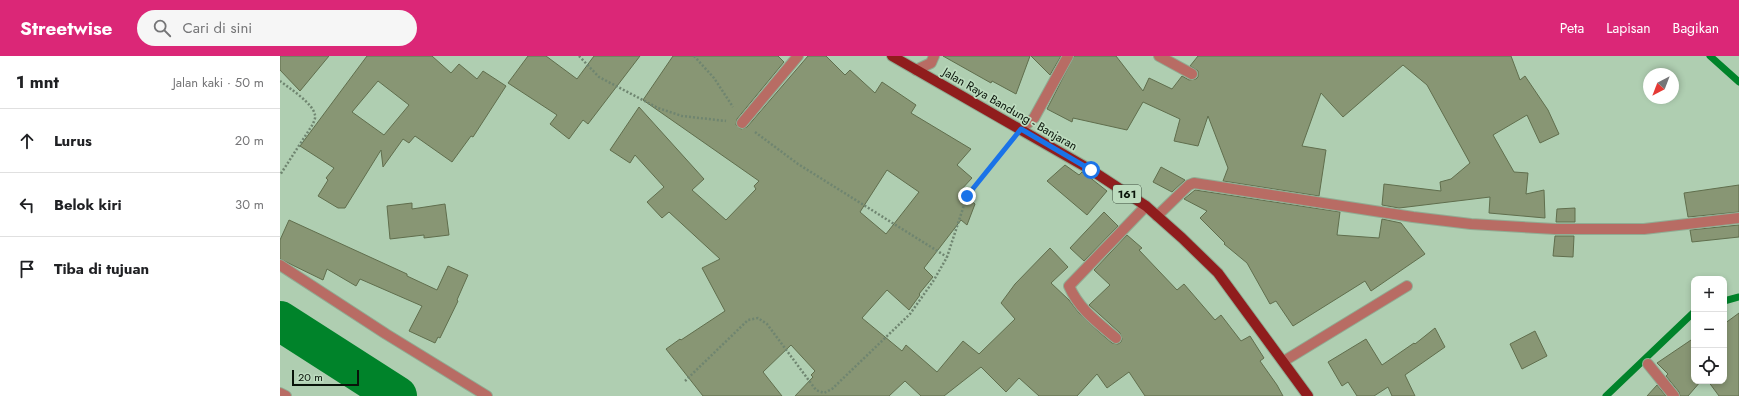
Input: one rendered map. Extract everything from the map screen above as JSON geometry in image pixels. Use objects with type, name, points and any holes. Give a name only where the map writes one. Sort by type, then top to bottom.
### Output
[{"type":"main road","name":"Jalan Raya Bandung - Banjaran","points":[[892,56],[1091,170],[1146,206],[1218,273],[1284,361],[1308,396]]},
{"type":"street","points":[[742,123],[798,56]]},
{"type":"street","points":[[916,70],[931,63],[934,56]]},
{"type":"street","points":[[1021,129],[1034,118],[1068,56]]},
{"type":"street","points":[[1159,56],[1192,74]]},
{"type":"street","points":[[1157,216],[1189,185],[1194,183],[1413,217],[1555,229],[1644,229],[1739,218]]},
{"type":"street","points":[[1116,338],[1087,313],[1074,297],[1070,286],[1146,206]]},
{"type":"street","points":[[280,264],[386,334],[487,396]]},
{"type":"street","points":[[1284,361],[1407,286]]},
{"type":"street","points":[[1648,364],[1674,396]]},
{"type":"street","points":[[280,393],[286,396]]},
{"type":"path","points":[[579,56],[599,77],[658,108],[682,116],[742,123]]},
{"type":"path","points":[[694,56],[714,78],[730,101],[742,123],[798,164],[947,257]]},
{"type":"path","points":[[280,81],[308,103],[313,108],[316,116],[313,124],[280,175]]},
{"type":"path","points":[[685,381],[748,320],[758,318],[767,324],[816,390],[824,393],[832,389],[910,314],[934,280],[947,257],[967,196],[1021,129]]},
{"type":"building","points":[[280,56],[329,56],[300,91],[280,70]]},
{"type":"building","points":[[367,56],[432,56],[451,73],[459,64],[477,79],[483,71],[506,86],[473,137],[471,136],[452,162],[415,136],[409,143],[403,139],[383,167],[381,150],[345,208],[338,208],[318,196],[328,180],[326,178],[334,168],[300,146]],"holes":[[[378,81],[409,105],[384,135],[352,112]]]},
{"type":"building","points":[[528,56],[546,56],[577,79],[594,56],[640,56],[588,124],[583,120],[569,139],[550,124],[557,115],[508,83]]},
{"type":"building","points":[[673,56],[778,56],[784,62],[737,119],[736,125],[741,129],[747,127],[808,56],[826,56],[845,75],[850,70],[875,93],[882,82],[916,105],[911,113],[971,149],[957,165],[972,178],[960,191],[975,204],[967,225],[961,220],[924,268],[933,277],[919,294],[920,295],[909,310],[887,290],[862,318],[902,351],[906,345],[937,372],[963,341],[979,354],[1015,319],[1001,303],[1015,284],[1050,248],[1068,267],[1051,283],[1069,300],[1079,313],[1112,343],[1118,344],[1121,342],[1122,339],[1120,333],[1089,305],[1110,285],[1094,270],[1127,235],[1142,248],[1139,250],[1177,290],[1184,284],[1215,320],[1221,315],[1241,341],[1250,336],[1264,358],[1260,361],[1283,396],[1145,396],[1129,372],[1107,388],[1097,374],[1077,396],[1039,396],[1019,378],[1006,392],[981,367],[944,396],[921,396],[905,381],[889,396],[795,396],[813,377],[811,375],[815,371],[791,345],[763,372],[782,396],[703,396],[666,349],[725,311],[702,268],[720,259],[669,212],[662,218],[647,202],[664,187],[635,155],[630,163],[610,150],[639,107],[704,179],[692,190],[726,220],[756,189],[754,186],[759,181],[643,100]],"holes":[[[887,170],[919,192],[886,234],[860,212]]]},
{"type":"building","points":[[943,56],[1030,56],[1016,94],[992,81],[991,83]]},
{"type":"building","points":[[1031,56],[1061,56],[1050,75]]},
{"type":"building","points":[[1074,56],[1116,56],[1143,91],[1149,78],[1172,89],[1182,76],[1189,80],[1196,79],[1198,77],[1198,71],[1190,66],[1198,56],[1511,56],[1520,80],[1525,76],[1548,110],[1559,134],[1540,143],[1527,115],[1493,135],[1514,172],[1528,173],[1526,194],[1544,190],[1545,218],[1489,213],[1490,197],[1399,208],[1382,205],[1384,184],[1441,191],[1440,182],[1451,179],[1470,163],[1427,85],[1403,65],[1343,117],[1321,93],[1302,146],[1326,150],[1319,196],[1223,181],[1228,168],[1208,116],[1198,146],[1174,141],[1180,119],[1143,102],[1127,130],[1073,118],[1072,122],[1047,109]]},
{"type":"building","points":[[1065,165],[1079,175],[1082,172],[1107,191],[1087,215],[1047,181]]},
{"type":"building","points":[[1161,167],[1185,180],[1172,192],[1153,182]]},
{"type":"building","points":[[1739,185],[1739,212],[1688,217],[1684,193]]},
{"type":"building","points":[[1195,190],[1340,212],[1337,235],[1379,238],[1382,219],[1401,223],[1425,254],[1371,291],[1365,281],[1293,326],[1276,301],[1270,304],[1247,263],[1224,244],[1225,243],[1200,218],[1207,211],[1184,199]]},
{"type":"building","points":[[412,203],[412,209],[445,204],[449,235],[424,238],[424,235],[390,239],[387,206]]},
{"type":"building","points":[[1575,208],[1575,222],[1556,222],[1557,209]]},
{"type":"building","points":[[1104,212],[1118,226],[1084,261],[1070,248]]},
{"type":"building","points":[[289,220],[407,274],[407,276],[437,290],[448,266],[468,275],[457,300],[458,301],[440,338],[438,337],[435,343],[409,331],[422,306],[360,279],[356,286],[327,269],[323,280],[280,259],[280,240]]},
{"type":"building","points":[[1739,225],[1739,237],[1692,242],[1690,230]]},
{"type":"building","points":[[1555,236],[1574,236],[1573,257],[1553,256]]},
{"type":"building","points":[[1739,313],[1739,396],[1719,396],[1710,384],[1727,384],[1727,322]]},
{"type":"building","points":[[1435,328],[1445,347],[1405,375],[1415,396],[1392,396],[1388,387],[1374,396],[1357,396],[1348,382],[1342,386],[1328,362],[1366,339],[1382,365],[1414,343],[1415,344]]},
{"type":"building","points":[[1535,331],[1547,356],[1522,369],[1510,344]]},
{"type":"building","points":[[1691,340],[1691,384],[1698,384],[1688,396],[1680,396],[1679,392],[1666,376],[1668,374],[1657,363]]},
{"type":"building","points":[[1657,385],[1666,396],[1647,396]]},
{"type":"waterway","points":[[1710,56],[1739,82]]},
{"type":"waterway","points":[[1727,300],[1739,297]]},
{"type":"waterway","points":[[1606,396],[1691,315]]},
{"type":"waterway","points":[[280,321],[397,396]]},
{"type":"route","points":[[967,196],[1021,129],[1091,170]]}]
